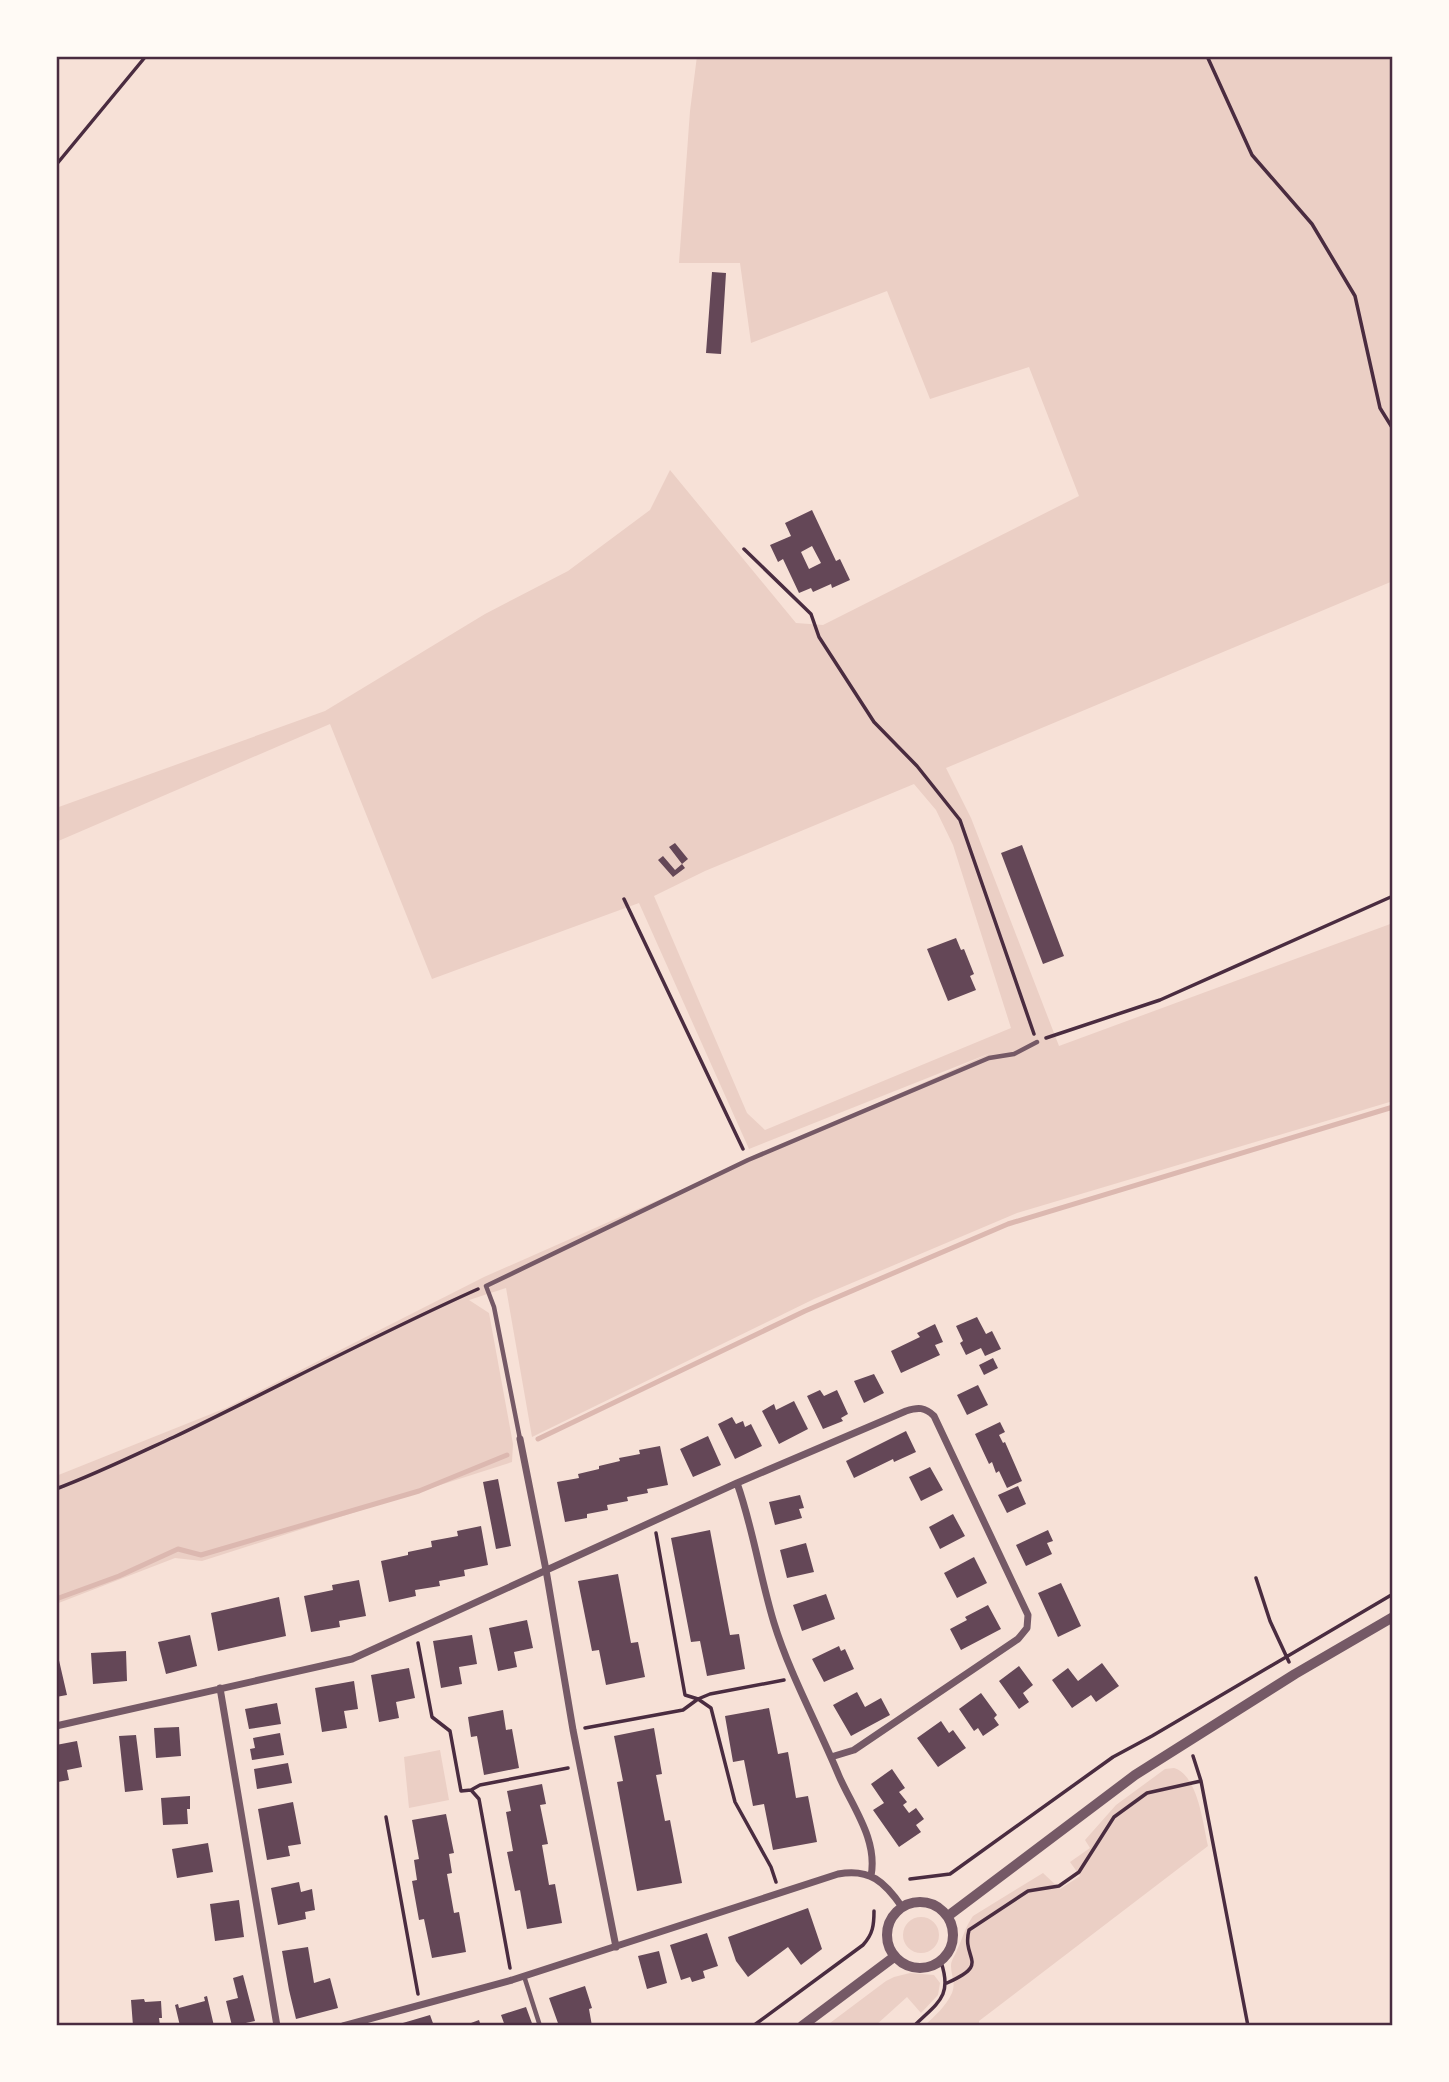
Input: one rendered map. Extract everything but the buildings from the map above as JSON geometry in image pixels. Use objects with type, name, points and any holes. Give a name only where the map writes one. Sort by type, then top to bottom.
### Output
[{"type":"street","points":[[56,1726],[352,1659],[737,1483],[906,1411],[914,1408],[929,1410],[1028,1615],[1027,1628],[1018,1639],[854,1750],[831,1757]]},
{"type":"street","points":[[520,1439],[616,1947]]},
{"type":"street","points":[[737,1483],[746,1508],[775,1625],[848,1796],[869,1838],[873,1862],[871,1876]]},
{"type":"street","points":[[948,1916],[1135,1774],[1295,1674],[1393,1617]]},
{"type":"street","points":[[220,1688],[276,2026]]},
{"type":"street","points":[[343,2026],[512,1980],[849,1872],[860,1872],[880,1881],[902,1907]]},
{"type":"street","points":[[914,1902],[927,1902],[939,1907],[948,1916],[954,1940],[941,1962],[917,1969],[894,1957],[886,1936],[888,1924],[902,1907],[914,1902]]},
{"type":"street","points":[[802,2026],[894,1957]]},
{"type":"lane","points":[[520,1439],[495,1307],[486,1286],[748,1160],[989,1058],[1014,1054],[1037,1042]]},
{"type":"lane","points":[[524,1976],[540,2026]]},
{"type":"path","points":[[56,165],[146,56]]},
{"type":"path","points":[[1207,56],[1252,155],[1312,224],[1354,296],[1380,408],[1393,429]]},
{"type":"path","points":[[744,549],[811,614],[819,637],[874,722],[917,766],[960,820],[1037,1042],[1160,1000],[1393,896]]},
{"type":"path","points":[[624,899],[748,1160]]},
{"type":"path","points":[[56,1489],[104,1470],[411,1319],[486,1286]]},
{"type":"path","points":[[654,1520],[685,1695],[712,1708],[735,1802],[771,1867],[780,1894]]},
{"type":"path","points":[[1256,1578],[1285,1656]]},
{"type":"path","points":[[910,1879],[950,1874],[1113,1757],[1393,1594]]},
{"type":"path","points":[[416,1629],[432,1717],[450,1731],[461,1791],[580,1766]]},
{"type":"path","points":[[573,1730],[683,1710],[698,1699],[710,1695],[796,1678]]},
{"type":"path","points":[[1188,1741],[1201,1781],[1248,2026]]},
{"type":"path","points":[[947,1983],[970,1969],[973,1960],[967,1939],[970,1930],[1028,1891],[1059,1886],[1079,1872],[1114,1817],[1147,1793],[1201,1781]]},
{"type":"path","points":[[471,1790],[479,1799],[512,1980]]},
{"type":"path","points":[[386,1817],[421,2006]]},
{"type":"path","points":[[753,2026],[863,1945],[871,1936],[874,1911]]},
{"type":"path","points":[[914,2026],[943,1995],[947,1983],[941,1962]]},
{"type":"shaded area","points":[[697,56],[1393,56],[1393,581],[946,768],[971,818],[1059,1046],[1393,923],[1393,1101],[1017,1213],[814,1299],[532,1437],[506,1288],[469,1300],[489,1313],[513,1444],[512,1462],[202,1561],[175,1558],[56,1604],[56,1476],[226,1408],[484,1277],[993,1052],[749,1149],[639,903],[432,979],[330,724],[56,842],[56,808],[325,711],[485,614],[568,571],[650,510],[670,470],[796,623],[823,625],[1079,496],[1029,367],[930,399],[887,291],[751,343],[740,263],[679,263],[690,111]],"holes":[[[914,784],[936,810],[953,845],[1011,1028],[765,1130],[747,1113],[654,896],[705,871]]]},
{"type":"shaded area","points":[[440,1750],[449,1800],[409,1808],[404,1757]]},
{"type":"shaded area","points":[[1174,1768],[1182,1772],[1194,1790],[1208,1846],[979,2021],[979,2026],[924,2026],[943,2007],[952,1993],[952,1962],[973,1916],[1043,1873],[1060,1889],[1080,1876],[1070,1862],[1090,1848],[1085,1840],[1116,1805],[1165,1769]]},
{"type":"shaded area","points":[[921,1917],[934,1922],[939,1935],[934,1948],[921,1953],[908,1948],[903,1935],[908,1922]]},
{"type":"shaded area","points":[[910,1973],[934,1975],[940,1983],[938,1995],[921,2013],[907,1997],[875,2026],[826,2026],[886,1981]]},
{"type":"waterway","points":[[538,1439],[805,1311],[1008,1224],[1393,1107]]},
{"type":"waterway","points":[[56,1599],[119,1576],[178,1549],[201,1555],[419,1491],[507,1455]]}]
